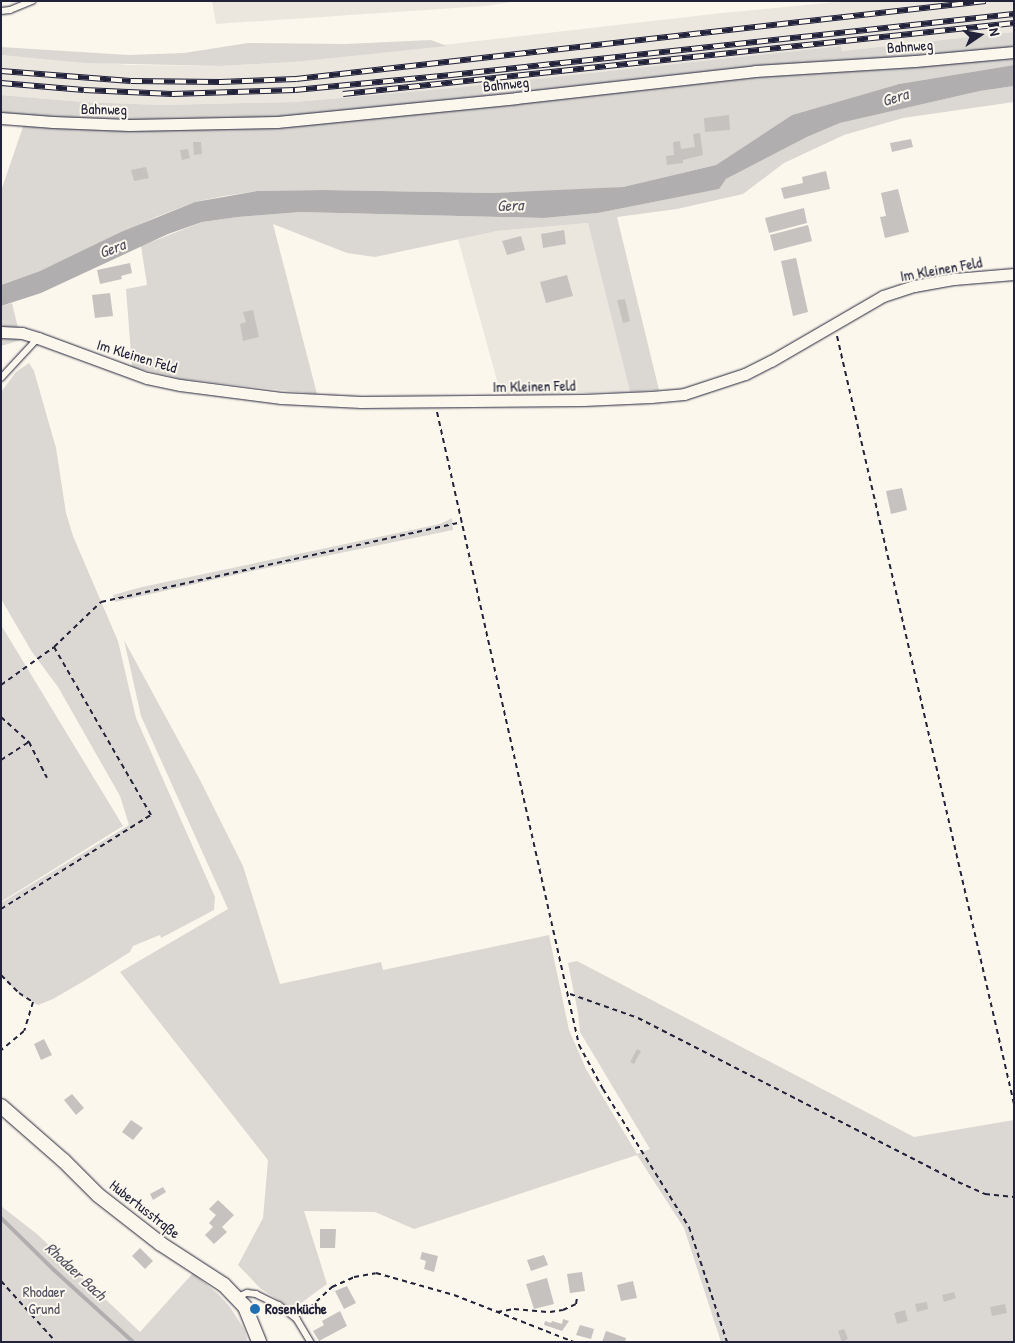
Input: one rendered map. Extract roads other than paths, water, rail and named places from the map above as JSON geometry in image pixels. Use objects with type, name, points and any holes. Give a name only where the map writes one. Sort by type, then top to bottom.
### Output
[{"type":"street","name":"Bahnweg","points":[[1,118],[52,122],[129,124],[277,122],[755,71],[915,61],[1014,52]]},
{"type":"street","name":"Im Kleinen Feld","points":[[1,332],[22,333],[147,378],[180,385],[322,401],[583,400],[684,394],[744,374],[883,296],[914,286],[977,276],[1014,274]]},
{"type":"street","name":"Hubertusstraße","points":[[1,1106],[63,1160],[98,1195],[161,1244],[224,1285],[237,1297],[250,1318],[258,1342]]},
{"type":"lane","points":[[1,11],[10,10],[32,1]]},
{"type":"lane","points":[[1,378],[38,338]]},
{"type":"lane","points":[[237,1297],[247,1293],[256,1294],[279,1305],[297,1319],[311,1342]]},
{"type":"water","name":"Gera","points":[[1014,65],[1014,86],[980,91],[840,123],[807,137],[726,179],[719,189],[598,213],[544,218],[300,212],[202,222],[168,234],[41,293],[1,306],[1,285],[40,271],[121,232],[195,202],[257,191],[323,190],[493,193],[623,187],[716,165],[792,115],[899,84]]},
{"type":"waterway","name":"Rhodaer Bach","points":[[1,1218],[54,1270],[133,1342]]},
{"type":"railway","points":[[1,71],[131,81],[220,82],[296,79],[986,1]]},
{"type":"railway","points":[[1,83],[84,90],[172,94],[295,90],[1014,14]]},
{"type":"railway","points":[[343,94],[1014,23]]},
{"type":"place","name":"Rosenküche","points":[[255,1309]]},
{"type":"park label","name":"Rhodaer Grund","points":[[44,1300]]}]
